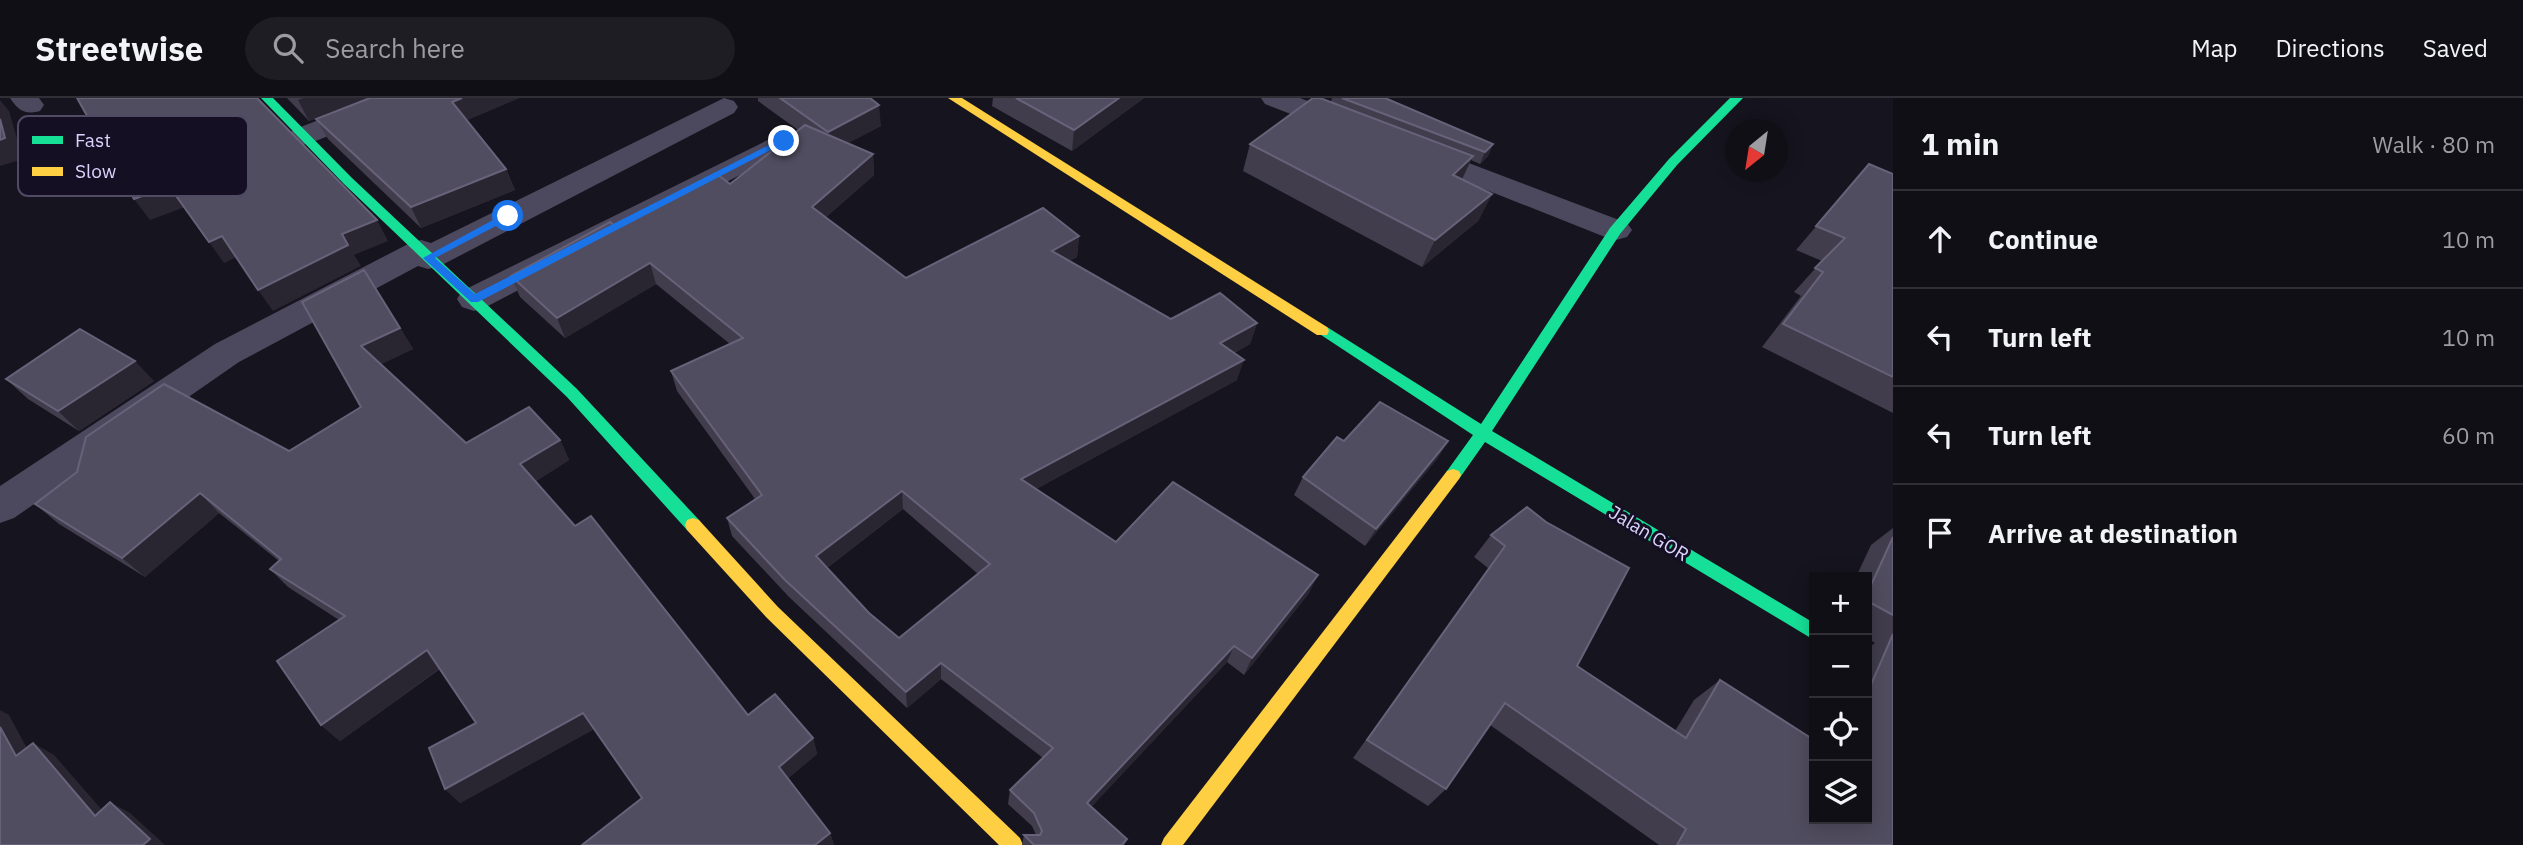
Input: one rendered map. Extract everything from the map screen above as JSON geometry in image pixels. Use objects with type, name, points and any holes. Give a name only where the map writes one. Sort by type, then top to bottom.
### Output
[{"type":"street","points":[[267,98],[424,254],[572,393],[772,612],[1013,845]]},
{"type":"street","points":[[303,136],[400,98]]},
{"type":"street","name":"Jalan GOR","points":[[954,98],[1484,434],[1809,629]]},
{"type":"street","points":[[1275,98],[1616,230]]},
{"type":"street","points":[[1171,845],[1484,434],[1616,230],[1707,126],[1737,98]]},
{"type":"street","points":[[0,508],[227,353],[724,107]]},
{"type":"street","points":[[474,299],[784,141]]},
{"type":"building","points":[[77,98],[257,98],[377,220],[342,234],[348,245],[258,290],[222,236],[209,242],[176,196],[248,196],[248,116],[87,116]]},
{"type":"building","points":[[370,98],[462,98],[452,102],[506,169],[411,207],[316,119]]},
{"type":"building","points":[[780,98],[870,98],[879,105],[828,132]]},
{"type":"building","points":[[1016,98],[1119,98],[1074,130]]},
{"type":"building","points":[[1313,98],[1320,98],[1473,156],[1453,175],[1492,194],[1435,240],[1250,144]]},
{"type":"building","points":[[1342,98],[1385,98],[1493,144],[1485,152]]},
{"type":"building","points":[[0,119],[5,138],[0,140]]},
{"type":"building","points":[[805,125],[873,154],[812,207],[906,278],[1043,208],[1079,236],[1052,251],[1171,319],[1220,293],[1257,323],[1220,343],[1244,360],[1021,479],[1116,542],[1173,482],[1318,575],[1252,658],[1234,646],[1087,803],[1127,839],[1122,845],[1034,845],[1024,835],[1040,835],[1042,831],[1034,813],[1010,790],[1053,748],[941,663],[906,692],[785,580],[727,518],[762,495],[671,371],[743,338],[650,263],[557,318],[511,276],[610,222],[616,227],[718,175],[730,184]],"holes":[[[902,491],[990,564],[899,638],[869,613],[816,556]]]},
{"type":"building","points":[[1869,164],[1893,174],[1893,377],[1783,324],[1823,272],[1815,268],[1845,238],[1816,226]]},
{"type":"building","points":[[364,270],[400,328],[361,346],[466,443],[529,407],[560,440],[520,464],[575,526],[591,516],[748,715],[775,694],[813,738],[779,767],[830,833],[815,845],[582,845],[642,798],[583,713],[445,789],[429,748],[476,723],[427,650],[321,725],[277,661],[345,616],[270,569],[281,559],[200,493],[122,558],[35,504],[77,472],[86,437],[164,384],[289,451],[361,407],[302,302]]},
{"type":"building","points":[[80,329],[135,361],[58,411],[6,379]]},
{"type":"building","points":[[1380,402],[1448,441],[1376,529],[1303,477],[1337,437],[1344,441]]},
{"type":"building","points":[[1527,507],[1546,522],[1629,568],[1577,666],[1686,738],[1720,680],[1809,737],[1809,824],[1872,824],[1872,682],[1893,634],[1893,845],[1677,845],[1686,829],[1505,703],[1446,789],[1367,740],[1505,546],[1491,535]]},
{"type":"building","points":[[1893,537],[1893,615],[1872,604],[1872,583]]},
{"type":"building","points":[[0,727],[16,756],[33,743],[95,816],[110,802],[150,839],[143,845],[0,845]]},
{"type":"traffic: fast","points":[[267,98],[348,181],[572,393],[693,525]]},
{"type":"traffic: fast","points":[[1453,475],[1615,231],[1673,162],[1737,98]]},
{"type":"traffic: fast","points":[[1322,331],[1484,434],[1809,629]]},
{"type":"traffic: slow","points":[[954,98],[1322,331]]},
{"type":"traffic: slow","points":[[1171,845],[1453,475]]},
{"type":"traffic: slow","points":[[693,525],[772,612],[1013,845]]},
{"type":"route","points":[[508,216],[428,258],[474,299],[784,141]]}]
